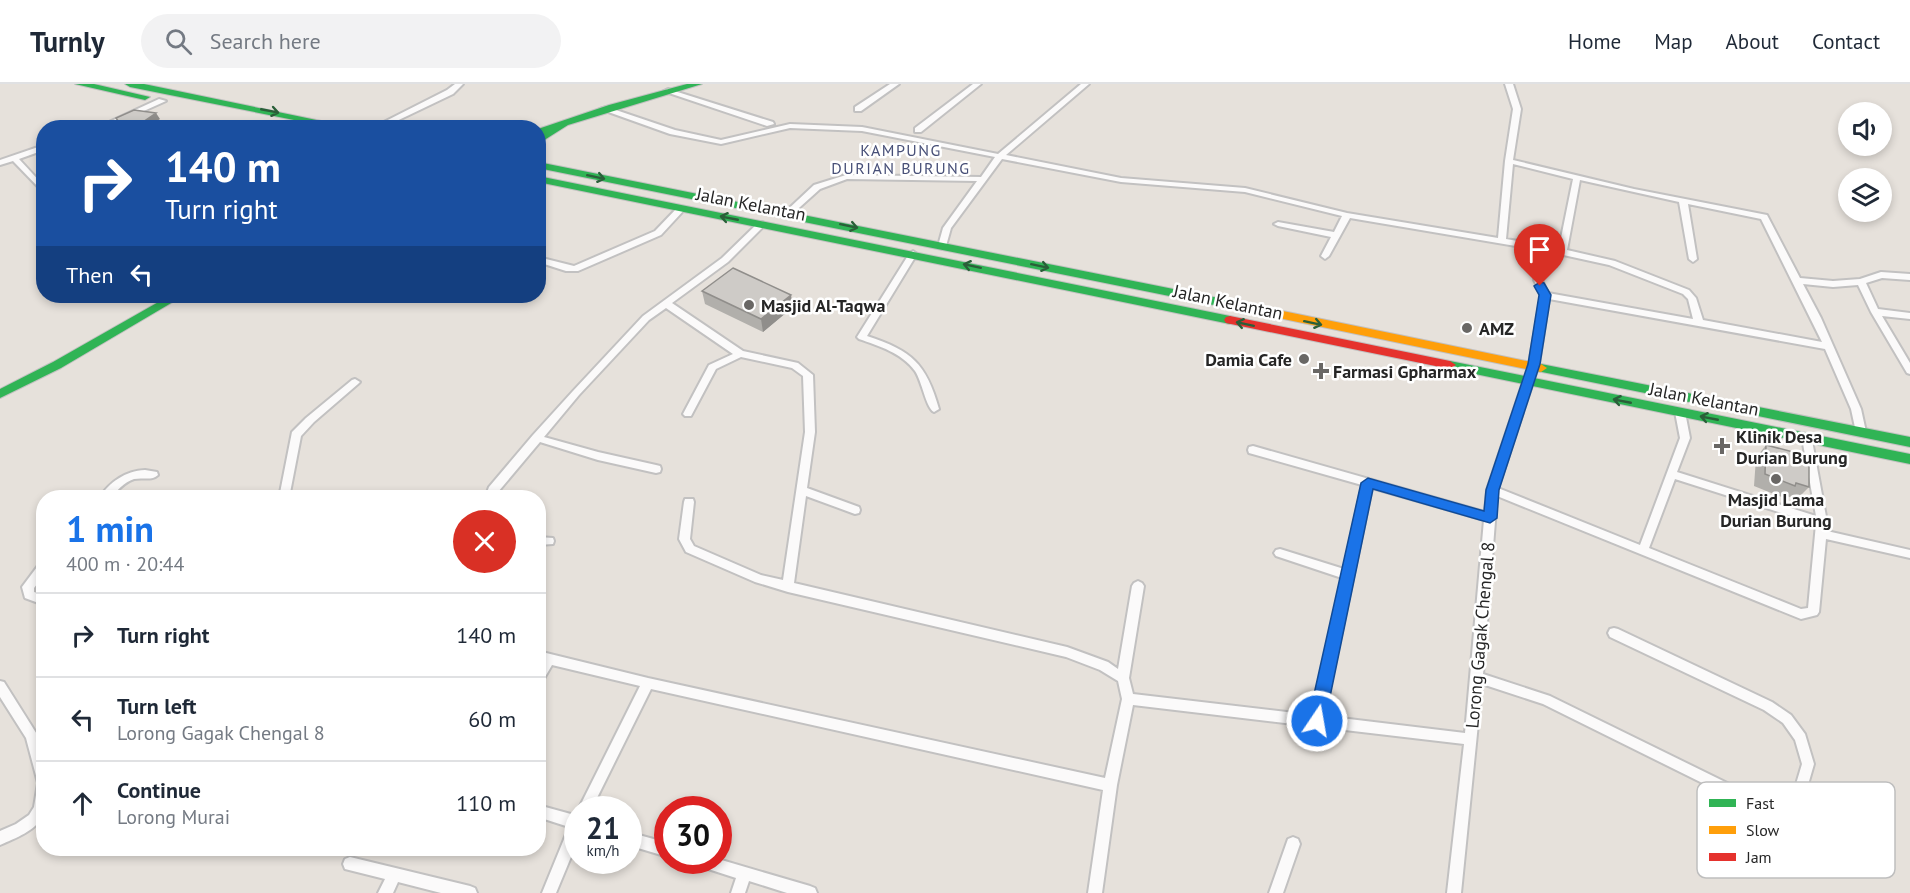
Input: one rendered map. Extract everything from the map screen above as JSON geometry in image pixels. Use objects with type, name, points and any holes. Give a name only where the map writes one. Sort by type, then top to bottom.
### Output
[{"type":"main road","points":[[80,84],[253,120]]},
{"type":"main road","points":[[130,84],[311,120]]},
{"type":"main road","points":[[546,132],[603,110],[697,84]]},
{"type":"main road","name":"Jalan Kelantan","points":[[546,167],[1380,336],[1534,364],[1910,442]]},
{"type":"main road","name":"Jalan Kelantan","points":[[546,182],[913,254],[1910,459]]},
{"type":"main road","points":[[802,217],[808,223],[829,231],[827,237]]},
{"type":"main road","points":[[0,394],[57,365],[165,303]]},
{"type":"street","points":[[392,120],[450,92],[459,84]]},
{"type":"street","points":[[858,109],[895,84]]},
{"type":"street","points":[[918,130],[976,84]]},
{"type":"street","points":[[942,246],[947,228],[999,156],[1085,84]]},
{"type":"street","points":[[1502,242],[1509,160],[1517,109],[1509,84]]},
{"type":"street","points":[[668,92],[770,124]]},
{"type":"street","points":[[118,120],[162,101]]},
{"type":"street","points":[[603,110],[673,132],[721,142],[790,126],[843,126],[1121,180],[1245,190],[1347,215],[1563,251],[1612,263],[1686,292],[1692,298],[1699,323]]},
{"type":"street","points":[[0,163],[36,150]]},
{"type":"street","points":[[14,158],[36,182]]},
{"type":"street","points":[[1509,160],[1683,201],[1764,217],[1828,346],[1856,409],[1861,432]]},
{"type":"street","points":[[787,214],[818,188],[846,177],[982,179]]},
{"type":"street","points":[[1563,251],[1577,177]]},
{"type":"street","points":[[1683,201],[1693,259]]},
{"type":"street","points":[[546,262],[575,269],[658,233],[681,209]]},
{"type":"street","points":[[1325,256],[1347,215]]},
{"type":"street","points":[[493,490],[576,393],[646,318],[725,260],[762,224]]},
{"type":"street","points":[[1278,224],[1336,235]]},
{"type":"street","name":"Lorong Gagak Chengal 8","points":[[1454,893],[1471,739],[1492,490],[1534,364],[1545,295],[1538,280],[1544,254],[1535,246]]},
{"type":"street","points":[[913,254],[862,337],[894,348],[918,366],[929,388],[934,409]]},
{"type":"street","points":[[1795,280],[1833,284],[1861,282],[1881,275],[1910,277]]},
{"type":"street","points":[[1861,282],[1875,312],[1910,371]]},
{"type":"street","points":[[1545,295],[1828,346]]},
{"type":"street","points":[[667,304],[740,354],[795,365],[808,375],[810,432],[788,587]]},
{"type":"street","points":[[1875,312],[1910,316]]},
{"type":"street","points":[[688,414],[712,367],[740,354]]},
{"type":"street","points":[[286,490],[296,435],[310,420],[355,382]]},
{"type":"street","points":[[1643,550],[1685,438],[1680,412]]},
{"type":"street","points":[[537,438],[598,456],[656,469]]},
{"type":"street","points":[[1492,490],[1800,614],[1807,614],[1813,612],[1822,528],[1807,438]]},
{"type":"street","points":[[1252,450],[1490,518]]},
{"type":"street","points":[[112,490],[126,477],[141,473],[153,475]]},
{"type":"street","points":[[1671,474],[1822,528],[1910,554]]},
{"type":"street","points":[[1317,721],[1368,483]]},
{"type":"street","points":[[803,490],[855,510]]},
{"type":"street","points":[[689,502],[684,539],[690,549],[759,579],[1067,652],[1104,666],[1123,678]]},
{"type":"street","points":[[1280,553],[1348,575]]},
{"type":"street","points":[[36,576],[28,587],[29,595],[36,597]]},
{"type":"street","points":[[1095,893],[1110,785],[1128,699],[1123,678],[1138,585]]},
{"type":"street","points":[[1614,633],[1768,706],[1787,719],[1801,738],[1808,764],[1803,782]]},
{"type":"street","points":[[546,658],[1110,785]]},
{"type":"street","points":[[1476,677],[1546,700],[1712,782]]},
{"type":"street","points":[[591,796],[648,683]]},
{"type":"street","points":[[0,686],[32,736],[36,752]]},
{"type":"street","points":[[1128,699],[1471,739]]},
{"type":"street","points":[[546,814],[564,819]]},
{"type":"street","points":[[0,838],[26,826],[36,817]]},
{"type":"street","points":[[1276,893],[1293,844]]},
{"type":"street","points":[[549,893],[564,856]]},
{"type":"street","points":[[350,864],[470,893]]},
{"type":"street","points":[[732,869],[810,893]]},
{"type":"street","points":[[738,893],[745,873]]},
{"type":"street","points":[[385,893],[394,876]]},
{"type":"building","points":[[134,110],[156,113],[146,120],[117,120],[116,118]]},
{"type":"building","points":[[733,268],[791,295],[761,319],[702,291]]},
{"type":"building","points":[[1766,445],[1797,453],[1796,455],[1809,459],[1809,487],[1796,483],[1795,486],[1765,474]]},
{"type":"traffic: fast","points":[[80,84],[145,97]]},
{"type":"traffic: fast","points":[[130,84],[311,120]]},
{"type":"traffic: fast","points":[[546,129],[612,107],[697,84]]},
{"type":"traffic: fast","points":[[546,136],[564,124]]},
{"type":"traffic: fast","points":[[546,167],[1273,313]]},
{"type":"traffic: fast","points":[[546,181],[1230,320]]},
{"type":"traffic: fast","points":[[0,394],[57,365],[165,303]]},
{"type":"traffic: fast","points":[[1450,365],[1910,459]]},
{"type":"traffic: fast","points":[[1541,368],[1910,442]]},
{"type":"traffic: slow","points":[[1273,313],[1541,368]]},
{"type":"traffic: jam","points":[[1230,320],[1450,365]]},
{"type":"place","name":"Masjid Al-Taqwa","points":[[749,305]]},
{"type":"place","name":"AMZ","points":[[1467,328]]},
{"type":"place","name":"Damia Cafe","points":[[1304,359]]},
{"type":"place","name":"Farmasi Gpharmax","points":[[1321,371]]},
{"type":"place","name":"Klinik Desa Durian Burung","points":[[1722,446]]},
{"type":"place","name":"Masjid Lama Durian Burung","points":[[1776,479]]},
{"type":"district","name":"KAMPUNG DURIAN BURUNG","points":[[901,159]]},
{"type":"route","points":[[1317,721],[1368,483],[1490,518],[1492,490],[1534,364],[1545,295],[1540,286]]}]
